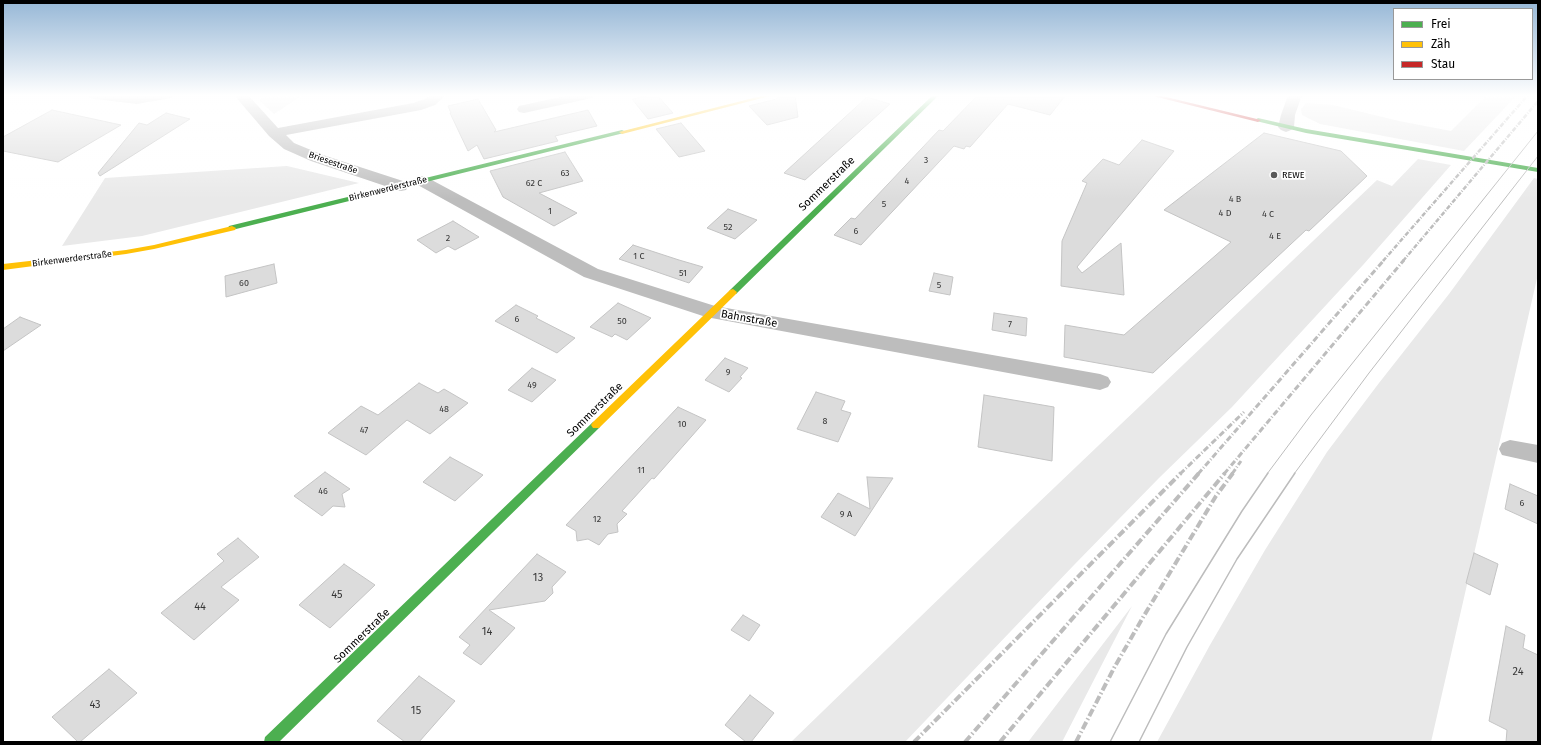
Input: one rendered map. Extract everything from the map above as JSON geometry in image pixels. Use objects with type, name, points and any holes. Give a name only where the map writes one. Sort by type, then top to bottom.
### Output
[{"type":"main road","name":"Birkenwerderstraße","points":[[3,267],[147,248],[629,130]]},
{"type":"main road","name":"Sommerstraße","points":[[270,742],[900,130]]},
{"type":"main road","points":[[1302,130],[1538,170]]},
{"type":"street","name":"Briesestraße","points":[[271,130],[289,146],[301,152],[400,186]]},
{"type":"street","points":[[274,133],[292,130]]},
{"type":"street","name":"Bahnstraße","points":[[422,181],[591,273],[713,312],[1100,382]]},
{"type":"street","points":[[1510,449],[1538,454]]},
{"type":"shaded area","points":[[1351,130],[1445,130],[1451,131],[1484,130],[1464,151]]},
{"type":"shaded area","points":[[1418,159],[1451,165],[1363,265],[1232,407],[1159,478],[1074,565],[905,742],[791,742],[1013,527],[1377,180],[1392,186]]},
{"type":"shaded area","points":[[287,166],[359,183],[142,236],[62,246],[105,178]]},
{"type":"shaded area","points":[[1534,178],[1538,179],[1538,274],[1431,742],[1157,742],[1210,645],[1265,550],[1327,452],[1449,294]]},
{"type":"shaded area","points":[[1132,606],[1062,742],[1028,742]]},
{"type":"building","points":[[16,130],[113,130],[58,162],[3,151],[3,137]]},
{"type":"building","points":[[133,130],[173,130],[100,176],[98,173]]},
{"type":"building","points":[[458,130],[496,130],[494,132],[504,130],[581,130],[555,136],[558,141],[484,159],[477,145],[468,151]]},
{"type":"building","points":[[657,130],[687,130],[705,151],[679,157]]},
{"type":"building","points":[[831,130],[861,130],[805,180],[784,173]]},
{"type":"building","points":[[939,130],[985,130],[970,147],[966,146],[964,149],[954,146],[861,245],[834,235],[851,218],[855,219]]},
{"type":"building","points":[[1264,133],[1341,151],[1367,176],[1309,231],[1306,230],[1153,373],[1064,357],[1065,325],[1124,335],[1231,242],[1164,210]]},
{"type":"building","points":[[1142,140],[1174,151],[1077,267],[1082,273],[1121,243],[1124,295],[1061,286],[1062,241],[1087,183],[1082,181],[1103,159],[1119,165]]},
{"type":"building","points":[[565,152],[583,181],[539,193],[577,213],[554,226],[503,197],[490,171]]},
{"type":"building","points":[[728,209],[757,220],[735,239],[707,228]]},
{"type":"building","points":[[453,221],[479,237],[455,250],[448,246],[436,253],[417,240]]},
{"type":"building","points":[[633,245],[703,267],[689,283],[619,259]]},
{"type":"building","points":[[274,264],[277,283],[226,297],[225,276]]},
{"type":"building","points":[[934,273],[953,277],[950,295],[929,291]]},
{"type":"building","points":[[618,303],[651,318],[627,340],[615,334],[612,337],[590,327]]},
{"type":"building","points":[[516,305],[538,316],[536,318],[575,338],[557,353],[495,321]]},
{"type":"building","points":[[994,313],[1027,318],[1026,336],[992,330]]},
{"type":"building","points":[[20,317],[41,325],[3,351],[3,329]]},
{"type":"building","points":[[725,358],[748,368],[740,377],[742,378],[729,392],[705,380]]},
{"type":"building","points":[[532,368],[556,380],[532,402],[508,390]]},
{"type":"building","points":[[419,383],[438,393],[444,389],[468,403],[430,434],[407,420],[366,455],[328,433],[361,406],[378,415]]},
{"type":"building","points":[[816,392],[845,401],[841,410],[851,413],[838,442],[797,429]]},
{"type":"building","points":[[984,395],[1054,407],[1052,461],[978,447]]},
{"type":"building","points":[[678,407],[706,420],[654,479],[652,478],[622,511],[627,514],[617,524],[618,532],[608,534],[599,545],[588,539],[577,541],[576,531],[566,525]]},
{"type":"building","points":[[450,457],[483,475],[455,501],[423,482]]},
{"type":"building","points":[[325,472],[350,489],[342,494],[345,507],[333,506],[322,516],[294,496]]},
{"type":"building","points":[[867,477],[893,478],[855,536],[821,517],[838,493],[870,509]]},
{"type":"building","points":[[1510,484],[1538,496],[1538,524],[1505,509]]},
{"type":"building","points":[[238,538],[259,557],[221,587],[239,600],[194,640],[161,613],[224,561],[217,554]]},
{"type":"building","points":[[1474,553],[1498,564],[1490,595],[1466,583]]},
{"type":"building","points":[[537,554],[566,572],[552,587],[553,593],[545,601],[489,610],[515,628],[481,665],[463,653],[470,645],[459,637]]},
{"type":"building","points":[[344,564],[375,585],[330,628],[299,605]]},
{"type":"building","points":[[743,615],[760,625],[749,641],[731,630]]},
{"type":"building","points":[[1506,626],[1525,635],[1523,648],[1538,655],[1538,742],[1506,742],[1507,730],[1489,721]]},
{"type":"building","points":[[109,669],[137,693],[80,742],[78,742],[52,717]]},
{"type":"building","points":[[419,676],[455,701],[419,742],[405,742],[377,721]]},
{"type":"building","points":[[750,695],[774,713],[751,742],[746,742],[725,725]]},
{"type":"tram line","points":[[1267,474],[1311,415],[1538,131]]},
{"type":"tram line","points":[[1294,474],[1369,373],[1538,156]]},
{"type":"tram line","points":[[1110,742],[1166,634],[1242,511],[1268,473]]},
{"type":"tram line","points":[[1139,742],[1187,647],[1237,559],[1295,473]]},
{"type":"railway","points":[[1383,261],[1498,130]]},
{"type":"railway","points":[[1403,261],[1514,130]]},
{"type":"railway","points":[[1198,474],[1384,260]]},
{"type":"railway","points":[[1224,474],[1404,260]]},
{"type":"railway","points":[[1180,474],[1244,412]]},
{"type":"railway","points":[[1232,474],[1241,461]]},
{"type":"railway","points":[[965,742],[1199,473]]},
{"type":"railway","points":[[1000,742],[1225,473]]},
{"type":"railway","points":[[1076,742],[1114,668],[1142,619],[1216,496],[1233,473]]},
{"type":"railway","points":[[914,742],[1180,474]]},
{"type":"traffic: fast","points":[[733,292],[900,130]]},
{"type":"traffic: fast","points":[[1301,130],[1538,170]]},
{"type":"traffic: fast","points":[[232,228],[622,132]]},
{"type":"traffic: fast","points":[[270,742],[596,425]]},
{"type":"traffic: slow","points":[[622,132],[631,130]]},
{"type":"traffic: slow","points":[[3,267],[126,252],[154,247],[232,228]]},
{"type":"traffic: slow","points":[[596,425],[733,292]]},
{"type":"place","name":"REWE","points":[[1274,175]]}]
